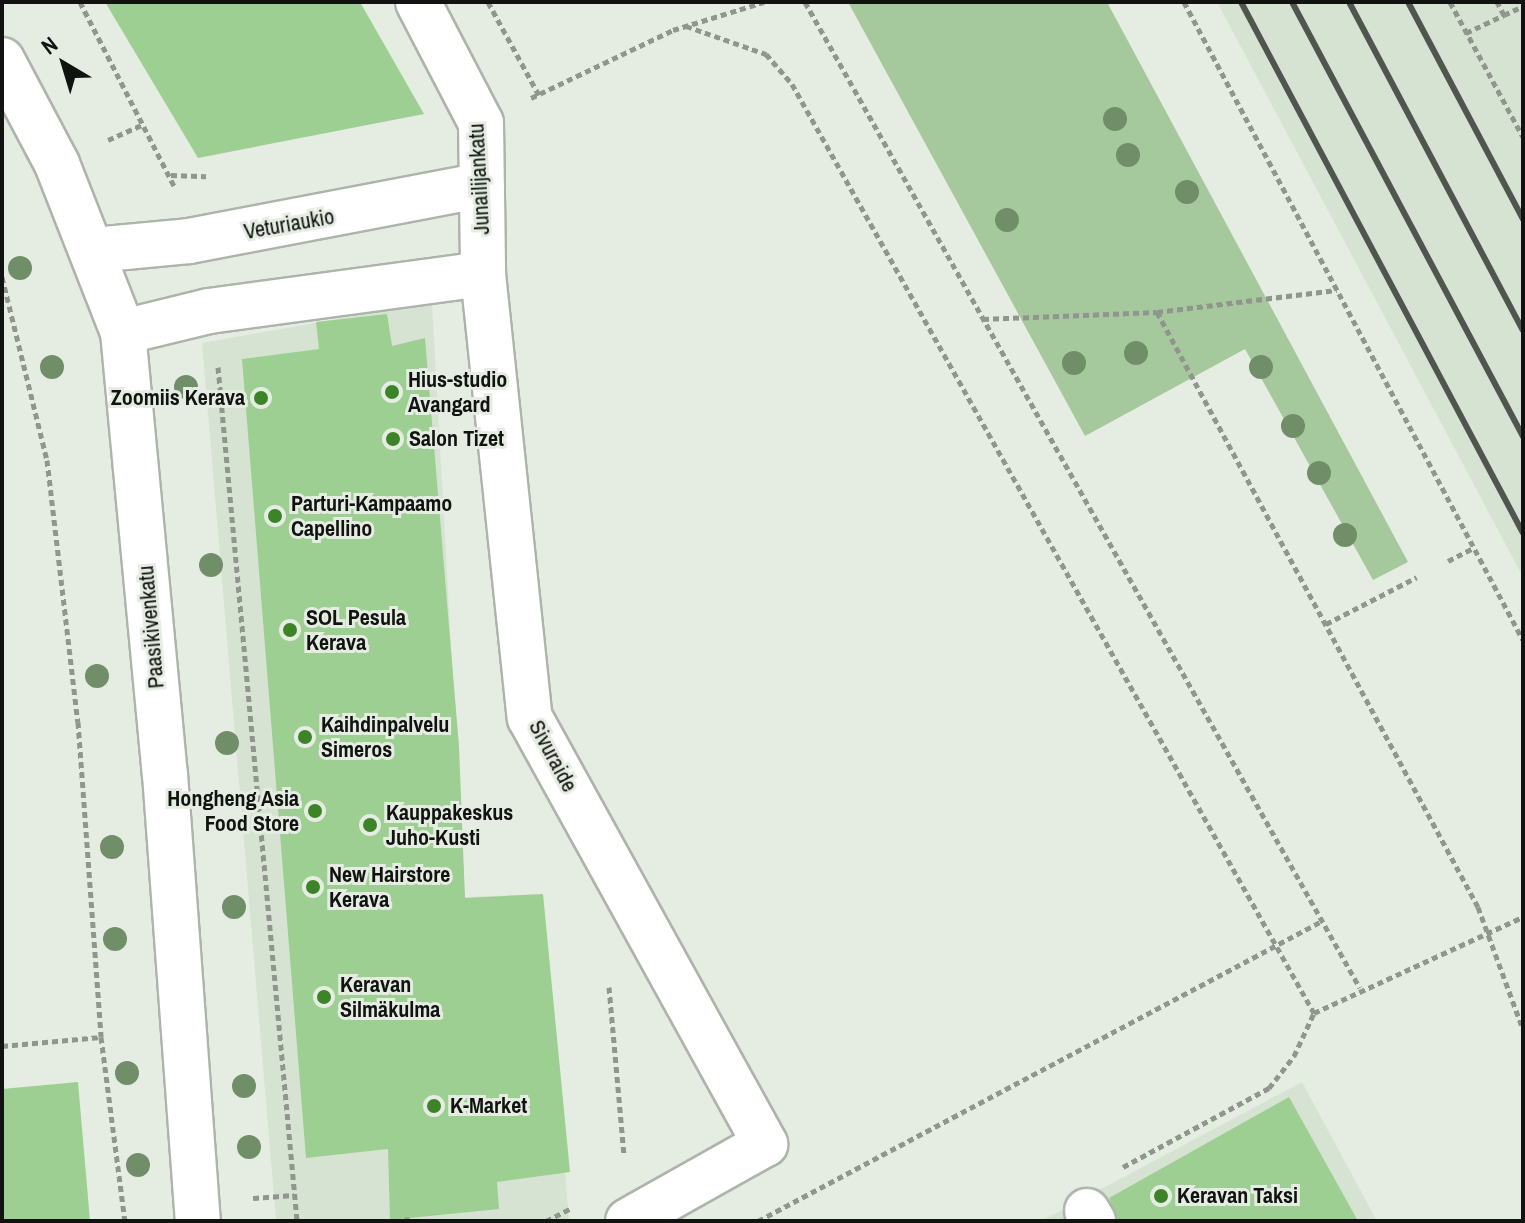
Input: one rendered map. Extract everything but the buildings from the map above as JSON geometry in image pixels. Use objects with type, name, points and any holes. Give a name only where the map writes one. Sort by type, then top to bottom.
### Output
[{"type":"street","name":"Junailijankatu","points":[[418,2],[481,123],[483,274]]},
{"type":"street","name":"Paasikivenkatu","points":[[2,60],[94,250],[123,332],[165,774],[198,1221]]},
{"type":"street","name":"Veturiaukio","points":[[94,250],[189,241],[482,185]]},
{"type":"street","points":[[123,332],[209,311],[483,274]]},
{"type":"street","name":"Sivuraide","points":[[483,274],[530,718],[765,1144],[628,1221]]},
{"type":"path","points":[[80,2],[171,175],[189,241]]},
{"type":"path","points":[[488,2],[539,95],[686,26],[764,2]]},
{"type":"path","points":[[805,2],[1360,988]]},
{"type":"path","points":[[1184,2],[1523,640]]},
{"type":"path","points":[[1450,2],[1523,137]]},
{"type":"path","points":[[1497,2],[1504,15]]},
{"type":"path","points":[[1466,33],[1523,6]]},
{"type":"path","points":[[686,26],[766,54],[792,84],[1314,1013]]},
{"type":"path","points":[[2,277],[47,460],[78,722],[101,1037],[125,1221]]},
{"type":"path","points":[[983,319],[1157,312],[1337,290]]},
{"type":"path","points":[[209,311],[297,1221]]},
{"type":"path","points":[[1157,312],[1488,930],[1522,1024]]},
{"type":"path","points":[[1448,561],[1474,548]]},
{"type":"path","points":[[1326,624],[1417,577]]},
{"type":"path","points":[[1118,1170],[1269,1088],[1294,1056],[1314,1013],[1360,988],[1523,917]]},
{"type":"path","points":[[758,1221],[1322,921]]},
{"type":"path","points":[[2,1046],[101,1037]]},
{"type":"shaded area","points":[[1217,2],[1523,2],[1523,577]]},
{"type":"shaded area","name":"Kauppakeskus Juho-Kusti","points":[[432,302],[465,897],[543,894],[569,1221],[276,1221],[202,343]]},
{"type":"shaded area","points":[[1302,1082],[1377,1221],[1041,1221]]},
{"type":"green space","points":[[848,2],[1107,2],[1408,562],[1373,580],[1245,349],[1085,436]]},
{"type":"railway","points":[[1241,2],[1523,533]]},
{"type":"railway","points":[[1292,2],[1523,437]]},
{"type":"railway","points":[[1349,2],[1523,330]]},
{"type":"railway","points":[[1408,2],[1523,219]]},
{"type":"place","name":"Hius-studio Avangard","points":[[392,392]]},
{"type":"place","name":"Zoomiis Kerava","points":[[261,398]]},
{"type":"place","name":"Salon Tizet","points":[[393,439]]},
{"type":"place","name":"Parturi-Kampaamo Capellino","points":[[275,516]]},
{"type":"place","name":"SOL Pesula Kerava","points":[[290,630]]},
{"type":"place","name":"Kaihdinpalvelu Simeros","points":[[305,737]]},
{"type":"place","name":"Hongheng Asia Food Store","points":[[315,811]]},
{"type":"place","name":"Kauppakeskus Juho-Kusti","points":[[370,825]]},
{"type":"place","name":"New Hairstore Kerava","points":[[313,887]]},
{"type":"place","name":"Keravan Silmäkulma","points":[[324,997]]},
{"type":"place","name":"K-Market","points":[[434,1106]]},
{"type":"place","name":"Keravan Taksi","points":[[1161,1196]]}]
